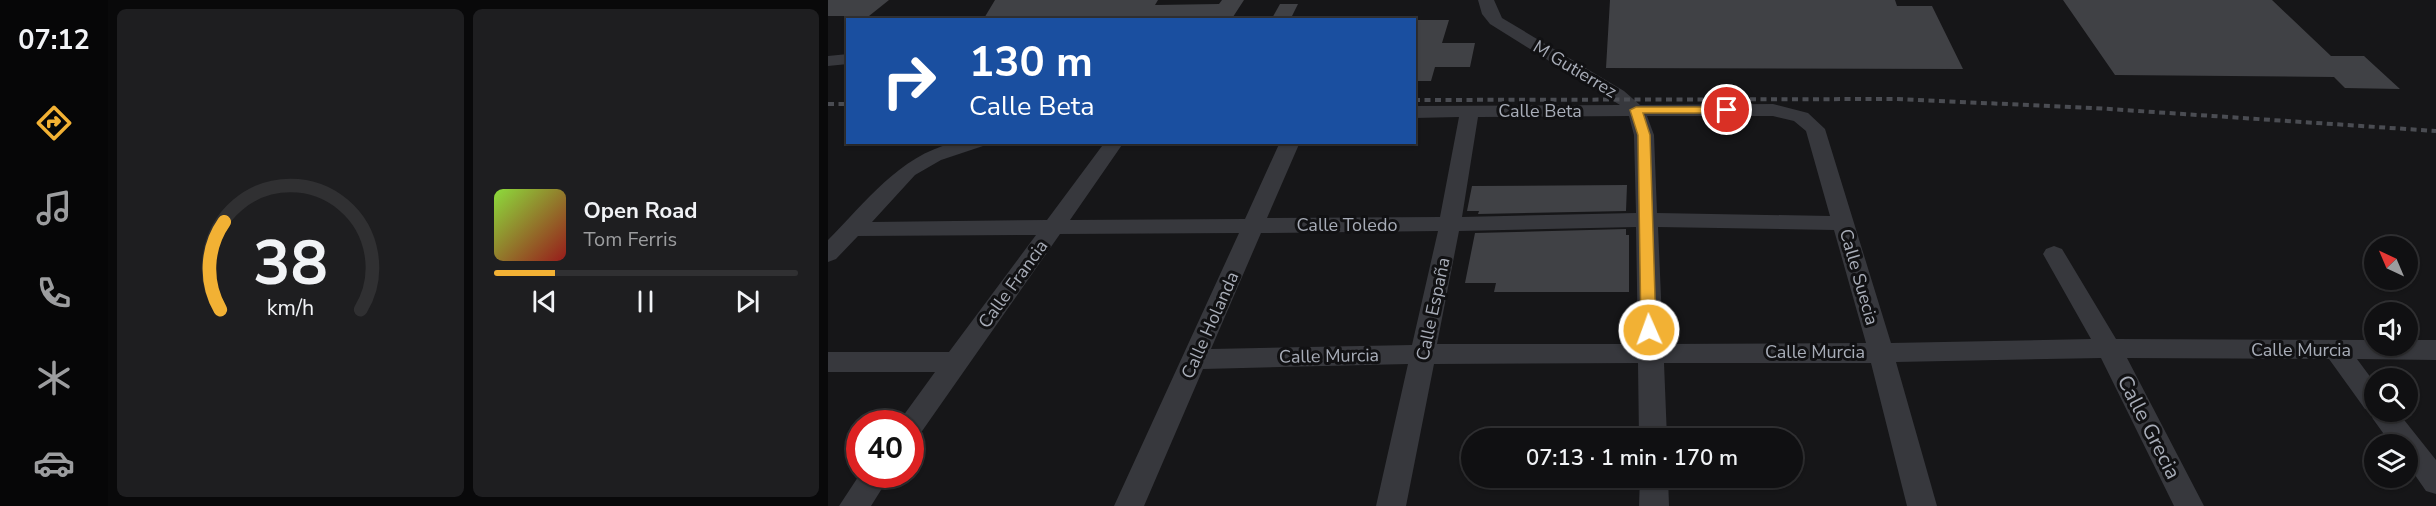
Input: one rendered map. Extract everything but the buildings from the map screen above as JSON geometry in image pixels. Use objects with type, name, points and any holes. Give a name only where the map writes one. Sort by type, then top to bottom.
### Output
[{"type":"street","name":"M Gutierrez","points":[[1486,0],[1490,14],[1496,21],[1618,95],[1636,110],[1644,135],[1653,428]]},
{"type":"street","points":[[828,61],[846,59]]},
{"type":"street","name":"Calle Beta","points":[[1416,112],[1773,110]]},
{"type":"street","name":"Calle Suecia","points":[[1773,110],[1797,114],[1815,129],[1881,353],[1922,506]]},
{"type":"street","name":"Calle España","points":[[1391,506],[1450,224],[1470,111]]},
{"type":"street","points":[[828,254],[908,171],[934,156],[970,144]]},
{"type":"street","name":"Calle Francia","points":[[922,410],[1114,144]]},
{"type":"street","name":"Calle Holanda","points":[[1129,506],[1289,144]]},
{"type":"street","name":"Calle Toledo","points":[[852,229],[1647,220],[1843,223]]},
{"type":"street","name":"Calle Grecia","points":[[2054,254],[2109,348],[2189,506]]},
{"type":"street","name":"Calle Murcia","points":[[1195,359],[1423,354],[1881,353],[2109,348],[2436,350]]},
{"type":"street","points":[[2336,350],[2364,388]]},
{"type":"street","points":[[828,362],[956,362]]},
{"type":"street","points":[[2390,422],[2399,434]]},
{"type":"street","points":[[2418,458],[2436,482]]},
{"type":"street","points":[[854,506],[867,488]]},
{"type":"street","points":[[1654,488],[1654,506]]},
{"type":"railway","points":[[1416,100],[1895,99],[2094,108],[2436,131]]},
{"type":"railway","points":[[828,104],[846,104]]},
{"type":"route","points":[[1649,330],[1644,135],[1636,110],[1727,110]]}]
